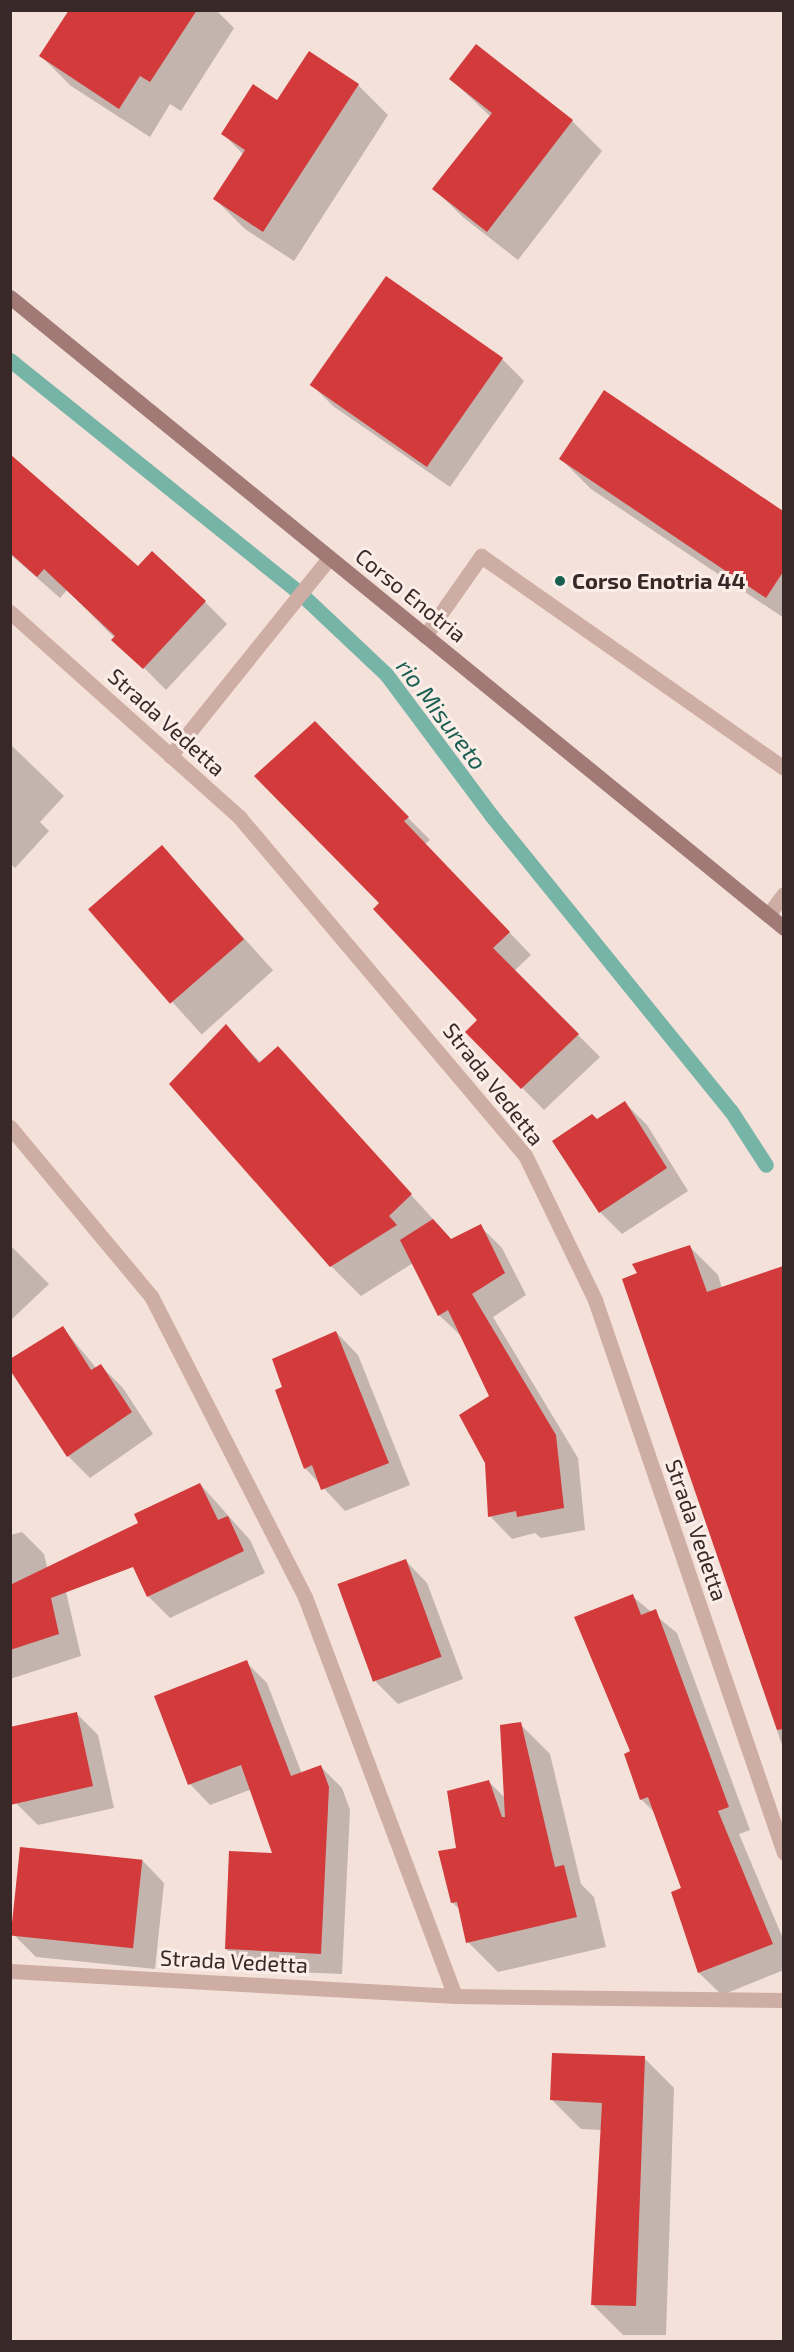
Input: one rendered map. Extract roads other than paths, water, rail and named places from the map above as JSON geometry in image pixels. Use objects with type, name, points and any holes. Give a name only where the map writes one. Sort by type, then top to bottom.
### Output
[{"type":"main road","name":"Corso Enotria","points":[[10,297],[783,928]]},
{"type":"street","points":[[425,636],[481,556],[783,768]]},
{"type":"street","points":[[170,756],[328,558]]},
{"type":"street","name":"Strada Vedetta","points":[[10,612],[240,818],[410,1015],[525,1155],[595,1300],[783,1853]]},
{"type":"street","points":[[768,915],[783,894]]},
{"type":"street","points":[[10,1127],[157,1306],[305,1597],[455,1996]]},
{"type":"street","name":"Strada Vedetta","points":[[10,1971],[455,1996],[783,2000]]},
{"type":"waterway","name":"rio Misureto","points":[[10,360],[300,593],[386,674],[491,815],[731,1111],[766,1165]]},
{"type":"place","name":"Corso Enotria 44","points":[[560,581]]}]
